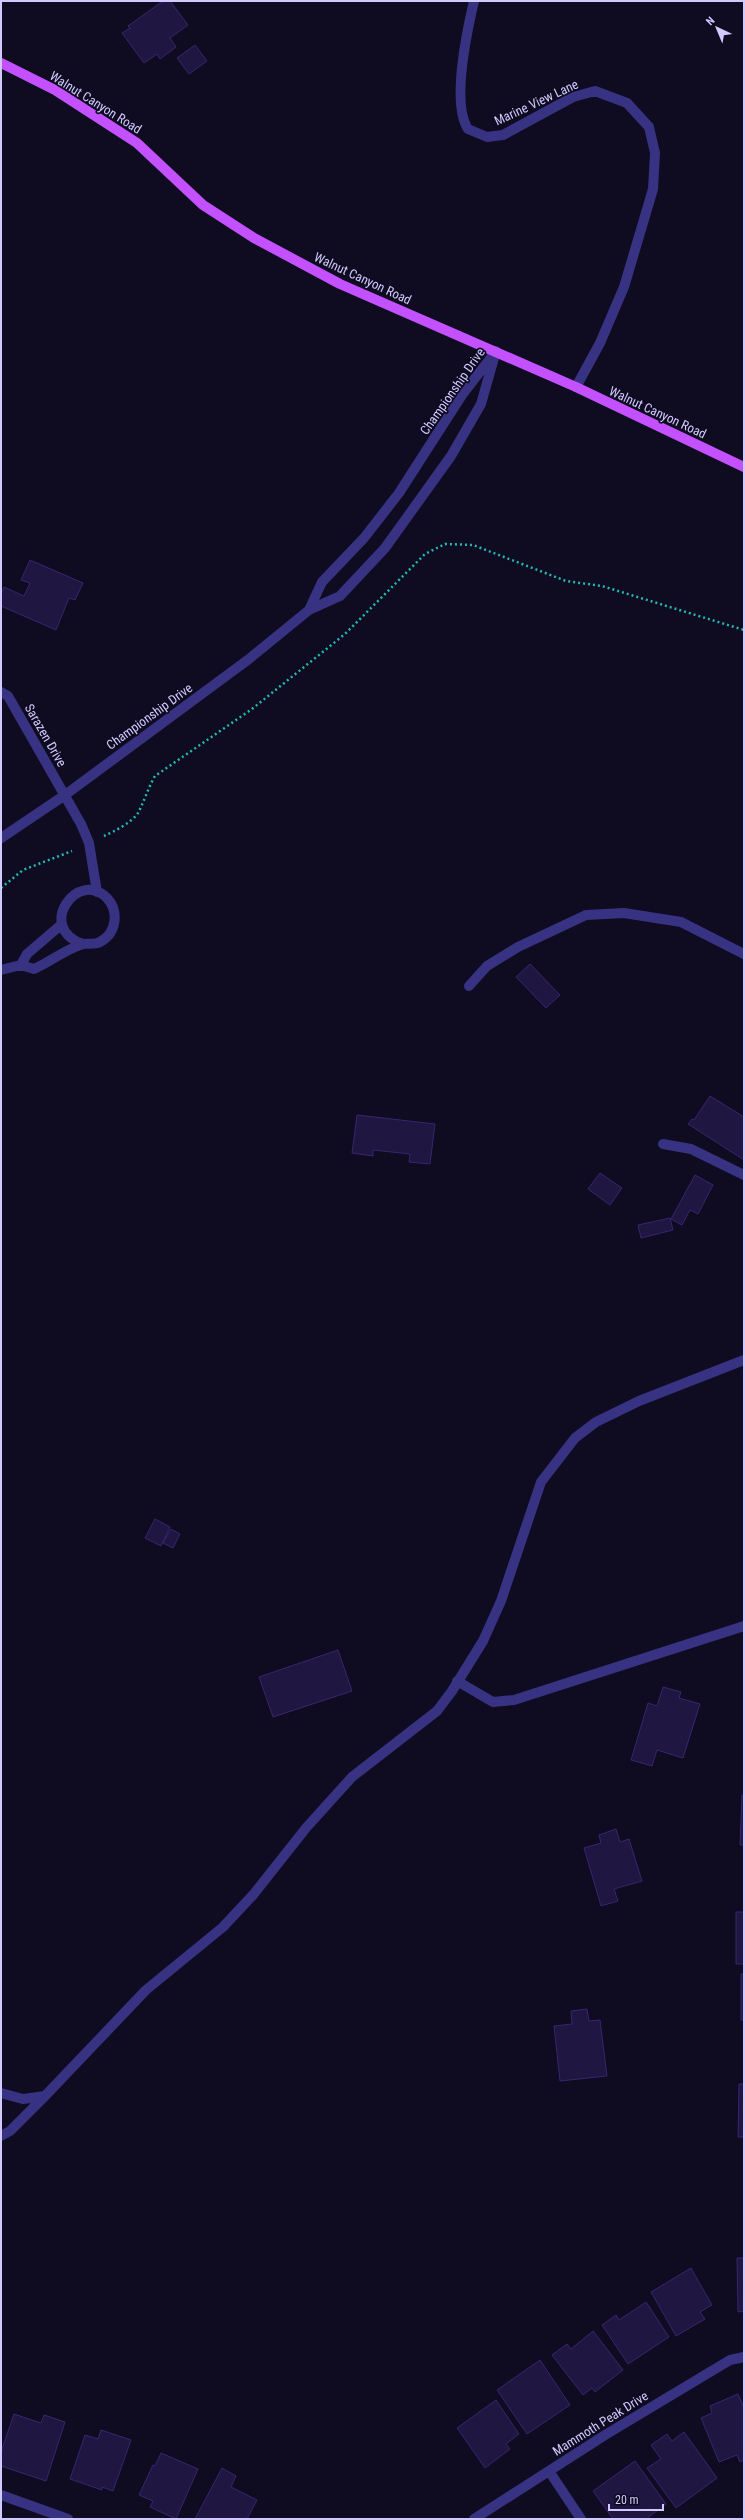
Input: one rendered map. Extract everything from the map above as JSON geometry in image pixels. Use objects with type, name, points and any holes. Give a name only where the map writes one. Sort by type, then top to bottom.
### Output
[{"type":"main road","name":"Walnut Canyon Road","points":[[1,63],[55,90],[137,143],[203,205],[254,238],[340,284],[576,387],[744,466]]},
{"type":"street","name":"Marine View Lane","points":[[474,1],[466,40],[461,89],[462,114],[468,129],[487,137],[503,135],[573,97],[595,91],[628,102],[649,127],[655,153],[654,190],[624,287],[600,343],[576,387]]},
{"type":"street","name":"Championship Drive","points":[[309,610],[322,582],[364,538],[399,493],[462,395],[496,352]]},
{"type":"street","name":"Championship Drive","points":[[1,838],[65,795],[249,659],[309,610],[340,596],[385,548],[451,456],[481,404],[496,352]]},
{"type":"street","name":"Sarazen Drive","points":[[1,692],[8,696],[82,824],[89,843],[97,892]]},
{"type":"street","points":[[1,970],[21,965],[34,969],[83,944],[101,942],[108,936],[114,924],[115,911],[111,902],[97,892],[88,890],[73,895],[63,908],[62,924],[70,938],[83,944]]},
{"type":"street","points":[[469,986],[487,966],[518,947],[586,916],[624,913],[682,922],[744,954]]},
{"type":"street","points":[[21,965],[27,954],[62,924]]},
{"type":"street","points":[[663,1144],[691,1149],[744,1175]]},
{"type":"street","points":[[1,2136],[10,2131],[45,2096],[146,1990],[223,1927],[253,1895],[306,1828],[352,1777],[437,1711],[483,1641],[501,1601],[541,1482],[575,1438],[596,1422],[639,1401],[744,1360]]},
{"type":"street","points":[[457,1681],[493,1702],[514,1700],[744,1626]]},
{"type":"street","points":[[1,2093],[23,2099],[45,2096]]},
{"type":"street","name":"Mammoth Peak Drive","points":[[474,2519],[549,2471],[730,2360],[744,2357]]},
{"type":"street","points":[[549,2471],[581,2519]]},
{"type":"street","points":[[1,2495],[68,2519]]},
{"type":"path","points":[[104,836],[118,830],[137,813],[146,790],[155,776],[252,709],[345,634],[425,554],[445,544],[473,545],[566,580],[602,586],[744,630]]},
{"type":"path","points":[[1,888],[23,870],[72,851]]},
{"type":"building","points":[[163,1],[170,1],[188,25],[170,38],[176,47],[160,59],[157,54],[144,63],[122,33],[130,28],[128,26]]},
{"type":"building","points":[[195,45],[207,61],[189,74],[177,58]]},
{"type":"building","points":[[30,560],[83,583],[75,600],[69,598],[56,630],[1,606],[1,593],[4,587],[24,596],[30,583],[21,580]]},
{"type":"building","points":[[530,964],[560,995],[546,1008],[516,977]]},
{"type":"building","points":[[710,1096],[744,1117],[744,1160],[688,1124],[692,1119],[694,1120]]},
{"type":"building","points":[[357,1115],[435,1124],[430,1164],[409,1162],[410,1154],[373,1150],[373,1156],[352,1153]]},
{"type":"building","points":[[600,1173],[622,1188],[610,1205],[588,1189]]},
{"type":"building","points":[[695,1175],[713,1185],[698,1214],[690,1210],[682,1225],[671,1219]]},
{"type":"building","points":[[670,1218],[673,1230],[641,1238],[638,1225]]},
{"type":"building","points":[[155,1519],[170,1527],[161,1546],[145,1538]]},
{"type":"building","points":[[171,1529],[180,1534],[173,1548],[163,1543]]},
{"type":"building","points":[[338,1650],[352,1691],[273,1717],[259,1677]]},
{"type":"building","points":[[663,1687],[681,1692],[679,1698],[700,1704],[683,1758],[657,1750],[652,1766],[631,1760],[648,1703],[657,1706]]},
{"type":"building","points":[[742,1795],[744,1795],[744,1845],[740,1845]]},
{"type":"building","points":[[616,1829],[620,1842],[629,1839],[642,1881],[614,1889],[618,1901],[601,1906],[584,1848],[601,1843],[599,1835]]},
{"type":"building","points":[[736,1912],[744,1912],[744,1964],[736,1964]]},
{"type":"building","points":[[741,1974],[744,1974],[744,2020],[741,2020]]},
{"type":"building","points":[[587,2009],[589,2021],[600,2020],[607,2076],[560,2081],[554,2026],[572,2024],[571,2011]]},
{"type":"building","points":[[739,2084],[744,2084],[744,2137],[738,2137]]},
{"type":"building","points":[[737,2258],[744,2258],[744,2311],[738,2312]]},
{"type":"building","points":[[691,2268],[712,2305],[700,2312],[705,2319],[676,2336],[651,2292]]},
{"type":"building","points":[[646,2302],[669,2337],[628,2364],[602,2325],[616,2315],[619,2320]]},
{"type":"building","points":[[593,2331],[623,2370],[595,2392],[592,2388],[583,2395],[552,2355],[567,2344],[571,2349]]},
{"type":"building","points":[[540,2360],[570,2405],[527,2434],[497,2390]]},
{"type":"building","points":[[738,2394],[744,2408],[744,2460],[740,2462],[737,2455],[719,2462],[701,2418],[712,2413],[710,2406]]},
{"type":"building","points":[[496,2400],[519,2434],[506,2444],[510,2449],[485,2468],[457,2428]]},
{"type":"building","points":[[14,2414],[41,2423],[44,2415],[65,2422],[46,2481],[1,2466],[1,2452]]},
{"type":"building","points":[[101,2430],[131,2440],[113,2491],[102,2487],[102,2490],[70,2479],[85,2435],[98,2439]]},
{"type":"building","points":[[684,2432],[717,2478],[676,2508],[647,2468],[661,2459],[651,2445],[667,2434],[672,2441]]},
{"type":"building","points":[[161,2453],[198,2469],[176,2519],[150,2507],[153,2501],[139,2495],[153,2465],[155,2466]]},
{"type":"building","points":[[635,2461],[666,2504],[646,2519],[613,2519],[593,2491]]},
{"type":"building","points":[[222,2468],[236,2476],[231,2487],[257,2500],[247,2519],[195,2519]]}]
